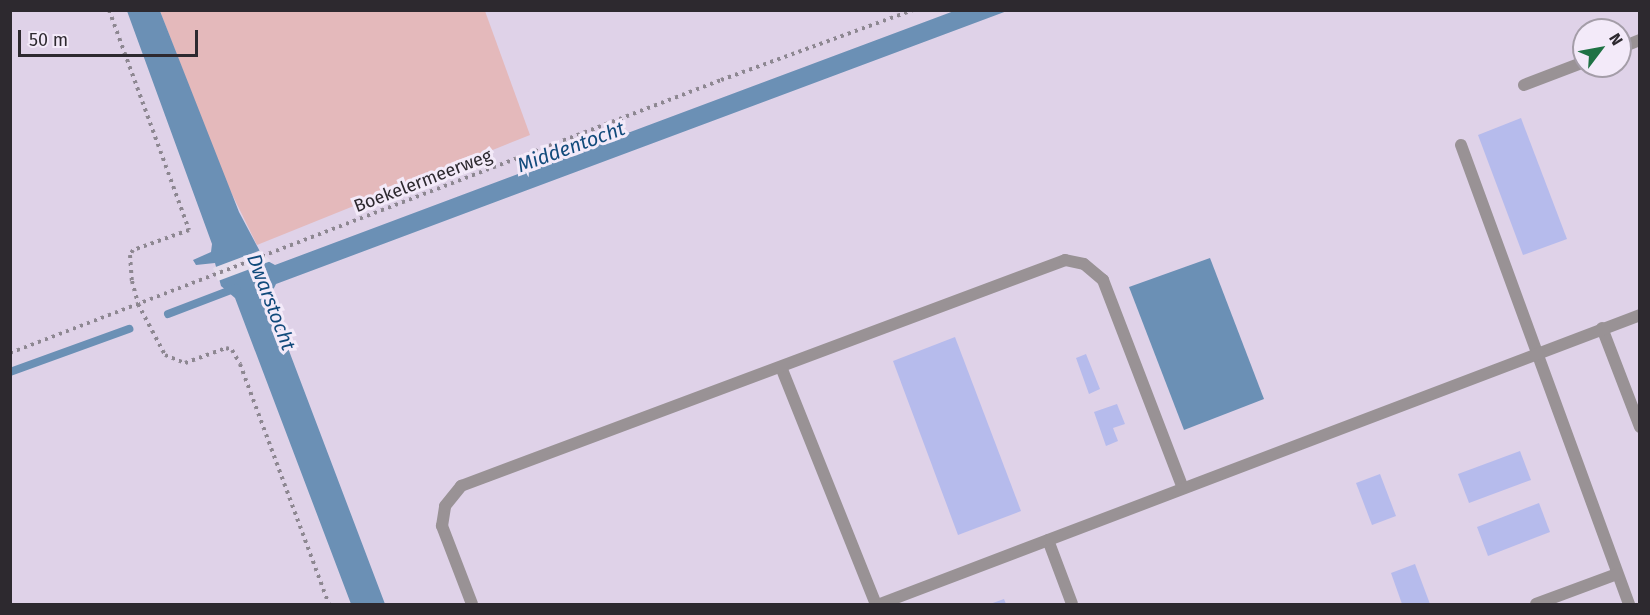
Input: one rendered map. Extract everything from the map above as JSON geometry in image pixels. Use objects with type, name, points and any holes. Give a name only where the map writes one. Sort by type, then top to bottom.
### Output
[{"type":"lane","points":[[1524,85],[1572,67]]},
{"type":"lane","points":[[1461,145],[1629,604]]},
{"type":"lane","points":[[472,604],[442,526],[445,506],[461,486],[1065,260],[1084,264],[1103,280],[1183,488]]},
{"type":"lane","points":[[781,367],[878,604],[1536,352],[1640,315]]},
{"type":"lane","points":[[1602,328],[1640,427]]},
{"type":"lane","points":[[1048,540],[1072,604]]},
{"type":"lane","points":[[1536,604],[1617,574]]},
{"type":"path","points":[[109,10],[189,230],[133,250],[130,255],[132,281],[138,304],[165,355],[185,363],[226,348],[232,350],[240,364],[329,604]]},
{"type":"path","name":"Boekelermeerweg","points":[[10,353],[721,80],[913,10]]},
{"type":"shaded area","points":[[10,11],[1639,11],[1639,604],[11,604]]},
{"type":"shaded area","points":[[160,11],[485,11],[530,135],[257,245],[226,182]]},
{"type":"water","points":[[127,11],[160,11],[239,212],[264,259],[275,265],[954,11],[1007,11],[276,284],[269,298],[385,604],[351,604],[235,298],[221,286],[215,263],[196,265],[193,260],[211,252],[212,244]]},
{"type":"water","points":[[1210,258],[1264,399],[1184,430],[1129,287]]},
{"type":"pier","points":[[261,250],[271,261],[218,281],[213,268]]},
{"type":"building","points":[[1521,118],[1567,239],[1523,255],[1478,135]]},
{"type":"building","points":[[955,337],[1021,511],[958,535],[893,361]]},
{"type":"building","points":[[1086,354],[1100,389],[1089,394],[1076,358]]},
{"type":"building","points":[[1117,404],[1125,424],[1113,428],[1118,441],[1106,446],[1094,412]]},
{"type":"building","points":[[1520,451],[1531,480],[1469,503],[1458,474]]},
{"type":"building","points":[[1380,474],[1396,516],[1372,525],[1356,483]]},
{"type":"building","points":[[1539,503],[1550,532],[1488,556],[1477,527]]},
{"type":"building","points":[[1415,564],[1430,604],[1402,604],[1391,573]]},
{"type":"building","points":[[1004,599],[1006,604],[990,604]]},
{"type":"waterway","name":"Middentocht","points":[[168,314],[236,288]]},
{"type":"waterway","name":"Middentocht","points":[[10,372],[129,329]]},
{"type":"water label","name":"Dwarstocht","points":[[271,302]]}]
